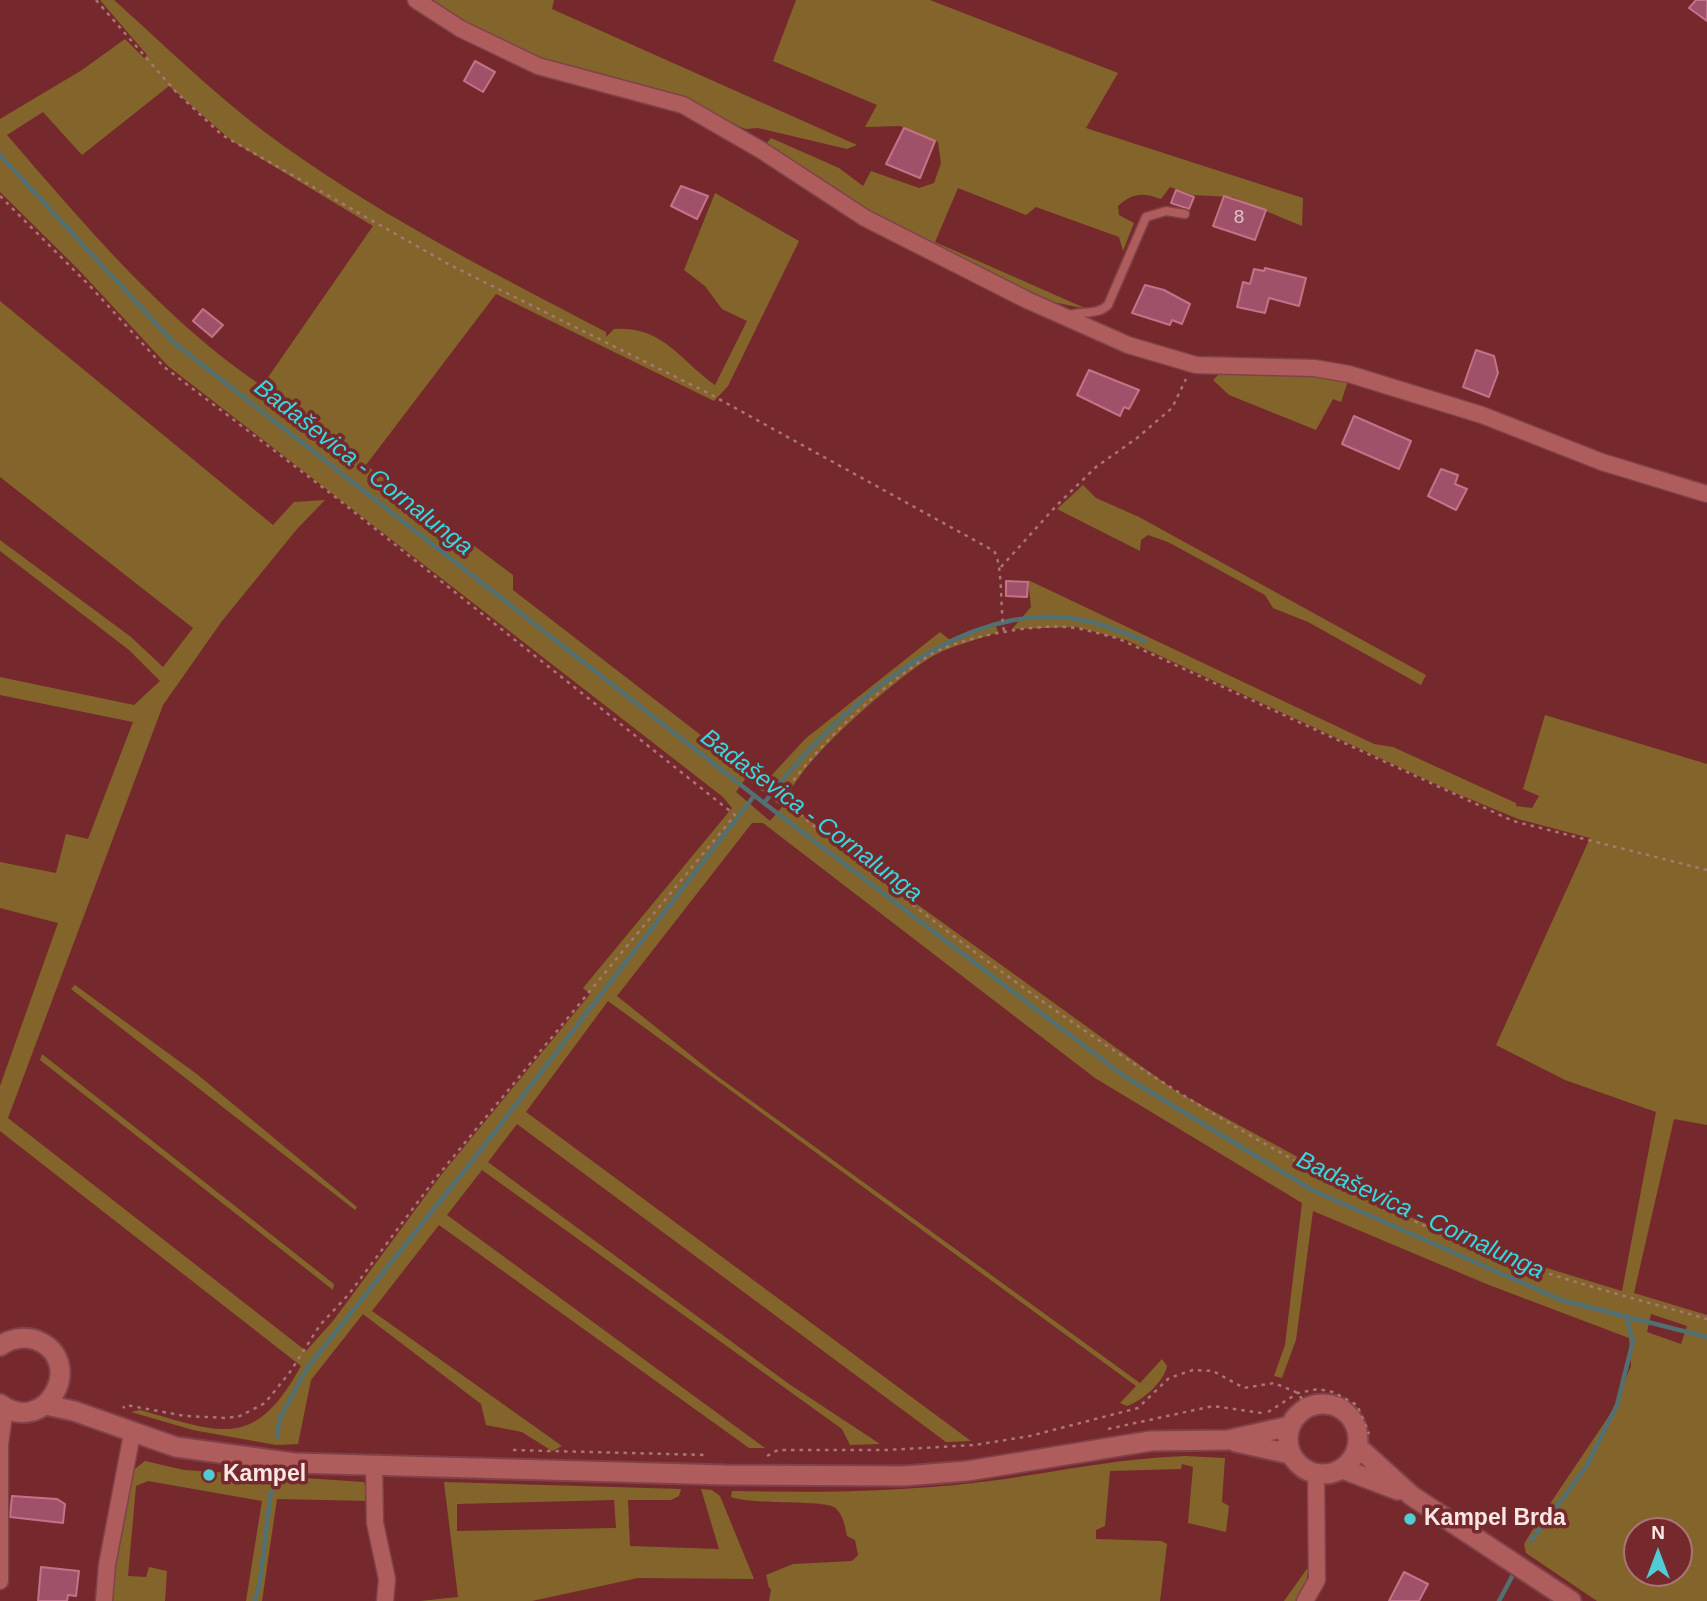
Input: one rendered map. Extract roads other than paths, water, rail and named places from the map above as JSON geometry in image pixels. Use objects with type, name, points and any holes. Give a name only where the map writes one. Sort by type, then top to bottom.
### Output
[{"type":"street","points":[[415,0],[461,29],[538,66],[580,79],[629,88],[683,105],[761,150],[865,218],[1064,317],[1128,345],[1196,365],[1314,368],[1349,374],[1482,415],[1602,462],[1707,494]]},
{"type":"street","points":[[0,1346],[18,1338],[43,1343],[58,1362],[60,1386],[74,1411]]},
{"type":"street","points":[[0,1581],[0,1444],[3,1406],[26,1413],[46,1405],[60,1386]]},
{"type":"street","points":[[1365,1446],[1343,1469],[1328,1474],[1316,1474],[1298,1464],[1290,1454],[1287,1436],[1302,1400],[1344,1411],[1365,1446],[1412,1496]]},
{"type":"street","points":[[46,1405],[74,1411],[132,1434],[176,1447],[294,1464],[904,1476],[967,1471],[1151,1441],[1228,1440],[1290,1426]]},
{"type":"street","points":[[104,1601],[107,1565],[132,1434]]},
{"type":"street","points":[[1228,1440],[1290,1454]]},
{"type":"street","points":[[374,1465],[375,1523],[387,1579],[385,1601]]},
{"type":"street","points":[[1343,1469],[1412,1496],[1571,1601]]},
{"type":"street","points":[[1305,1601],[1317,1580],[1316,1474]]},
{"type":"lane","points":[[1064,317],[1075,312],[1102,311],[1108,305],[1146,217],[1166,211],[1185,214]]},
{"type":"waterway","name":"Badaševica - Cornalunga","points":[[0,155],[173,342],[764,803],[1124,1076],[1312,1190],[1561,1300],[1707,1337]]},
{"type":"waterway","points":[[764,803],[791,770],[858,703],[897,673],[938,648],[981,629],[1025,618],[1069,618],[1098,624],[1145,641]]},
{"type":"waterway","points":[[277,1437],[280,1418],[307,1368],[484,1146],[754,796]]},
{"type":"waterway","points":[[1531,1541],[1586,1467],[1617,1405],[1633,1341],[1626,1316]]},
{"type":"waterway","points":[[255,1601],[271,1491]]},
{"type":"waterway","points":[[1499,1601],[1515,1571]]},
{"type":"place","name":"Kampel","points":[[209,1475]]},
{"type":"place","name":"Kampel Brda","points":[[1410,1519]]}]
